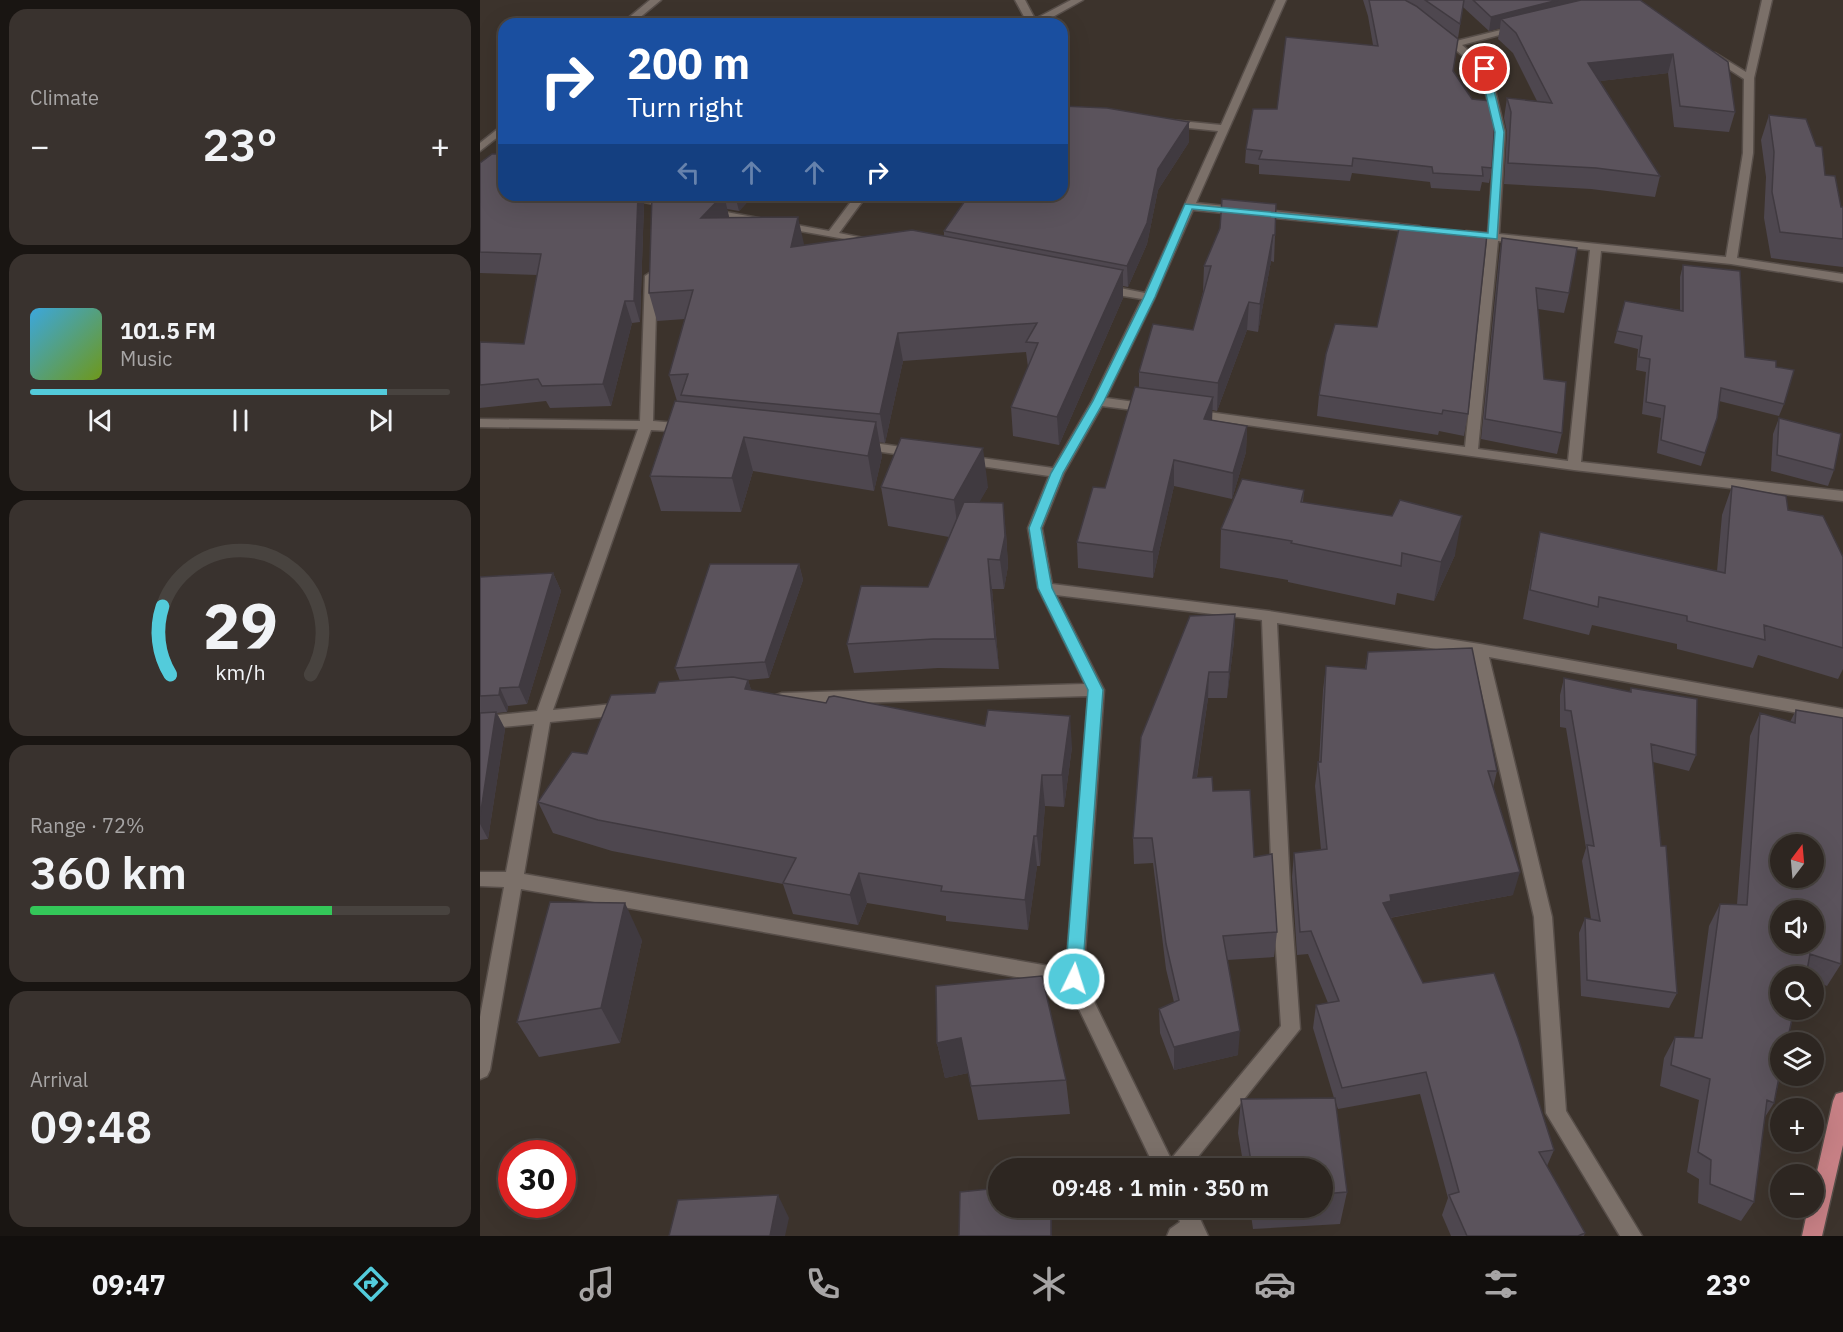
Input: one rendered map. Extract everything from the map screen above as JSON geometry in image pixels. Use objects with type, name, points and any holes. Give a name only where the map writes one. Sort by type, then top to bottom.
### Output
[{"type":"main road","points":[[1812,1236],[1843,1101]]},
{"type":"street","points":[[634,18],[656,0]]},
{"type":"street","points":[[1020,0],[1030,18]]},
{"type":"street","points":[[1044,18],[1078,0]]},
{"type":"street","points":[[1160,1158],[1074,979],[1096,690],[1045,588],[1035,528],[1057,473],[1098,401],[1149,297],[1281,0]]},
{"type":"street","points":[[1731,261],[1748,153],[1749,78],[1767,0]]},
{"type":"street","points":[[1428,23],[1485,69],[1500,132],[1493,237],[1471,452]]},
{"type":"street","points":[[1456,44],[1524,27]]},
{"type":"street","points":[[1702,48],[1749,78]]},
{"type":"street","points":[[1154,122],[1224,128]]},
{"type":"street","points":[[480,147],[498,133]]},
{"type":"street","points":[[638,201],[652,207],[688,208],[878,244]]},
{"type":"street","points":[[832,235],[858,201]]},
{"type":"street","points":[[1189,206],[1435,231]]},
{"type":"street","points":[[1458,233],[1731,261],[1843,278]]},
{"type":"street","points":[[1574,466],[1596,247]]},
{"type":"street","points":[[480,1070],[543,716],[646,425],[651,259]]},
{"type":"street","points":[[1093,286],[1149,297]]},
{"type":"street","points":[[1098,401],[1574,466],[1843,496]]},
{"type":"street","points":[[480,439],[483,423],[646,425],[705,429]]},
{"type":"street","points":[[847,444],[928,455]]},
{"type":"street","points":[[952,458],[1057,473]]},
{"type":"street","points":[[1045,588],[1269,615],[1843,715]]},
{"type":"street","points":[[1185,1158],[1291,1029],[1281,888],[1269,615]]},
{"type":"street","points":[[1480,650],[1543,917],[1556,1113],[1632,1236]]},
{"type":"street","points":[[763,700],[1096,690]]},
{"type":"street","points":[[480,723],[635,708]]},
{"type":"street","points":[[480,879],[513,880],[1074,979]]},
{"type":"building","points":[[1369,0],[1405,0],[1458,39],[1453,71],[1472,99],[1491,101],[1495,118],[1492,168],[1482,167],[1483,176],[1433,173],[1432,167],[1353,158],[1352,166],[1259,159],[1262,151],[1246,149],[1253,109],[1277,109],[1286,37],[1378,46]]},
{"type":"building","points":[[1425,0],[1464,0],[1460,24]]},
{"type":"building","points":[[1473,0],[1558,0],[1491,17]]},
{"type":"building","points":[[1581,0],[1640,0],[1728,62],[1735,112],[1680,106],[1673,54],[1588,63],[1660,176],[1596,168],[1508,163],[1511,112],[1507,98],[1552,103],[1516,33],[1501,19]]},
{"type":"building","points":[[1068,106],[1107,108],[1189,122],[1158,169],[1147,223],[1127,266],[944,231],[965,201],[1068,201]]},
{"type":"building","points":[[1769,115],[1806,119],[1816,146],[1822,147],[1825,175],[1835,176],[1841,207],[1843,207],[1843,239],[1780,232],[1772,192],[1774,152]]},
{"type":"building","points":[[492,154],[498,154],[498,201],[638,201],[634,301],[625,301],[603,384],[542,386],[538,379],[480,385],[480,342],[524,344],[541,254],[480,252],[480,163]]},
{"type":"building","points":[[1222,199],[1276,204],[1275,235],[1273,235],[1260,304],[1249,302],[1218,383],[1139,372],[1153,324],[1193,330],[1211,266],[1204,266],[1220,228]]},
{"type":"building","points":[[652,201],[717,201],[701,218],[798,217],[791,247],[912,230],[1123,270],[1057,417],[1011,407],[1038,343],[1026,342],[1037,323],[898,333],[880,414],[681,395],[688,374],[669,375],[693,290],[649,293]]},
{"type":"building","points":[[1400,224],[1487,234],[1468,414],[1443,410],[1442,414],[1319,395],[1326,354],[1335,324],[1377,327]]},
{"type":"building","points":[[1502,238],[1577,248],[1569,293],[1536,288],[1544,379],[1566,382],[1562,433],[1485,419]]},
{"type":"building","points":[[1683,265],[1740,271],[1745,357],[1776,361],[1776,367],[1794,370],[1784,404],[1721,388],[1717,418],[1705,453],[1661,440],[1665,406],[1646,402],[1650,359],[1639,357],[1642,336],[1617,331],[1625,301],[1683,311]]},
{"type":"building","points":[[1135,387],[1213,397],[1204,419],[1247,426],[1233,473],[1174,460],[1153,552],[1077,542],[1093,487],[1105,488]]},
{"type":"building","points":[[675,401],[876,422],[868,456],[744,437],[732,478],[650,476]]},
{"type":"building","points":[[1779,418],[1841,434],[1834,470],[1777,455]]},
{"type":"building","points":[[901,438],[983,448],[954,500],[881,487]]},
{"type":"building","points":[[1242,479],[1304,490],[1301,502],[1392,516],[1400,500],[1462,516],[1441,562],[1402,553],[1401,566],[1291,543],[1292,541],[1221,529]]},
{"type":"building","points":[[1732,486],[1786,496],[1788,510],[1823,516],[1843,557],[1843,648],[1764,625],[1765,640],[1687,621],[1687,616],[1599,597],[1598,607],[1530,590],[1540,532],[1725,573]]},
{"type":"building","points":[[964,502],[1003,503],[1005,536],[1000,560],[988,559],[995,639],[933,639],[847,644],[861,586],[928,587]]},
{"type":"building","points":[[710,564],[799,564],[765,662],[675,668]]},
{"type":"building","points":[[553,573],[519,687],[500,688],[499,695],[480,696],[480,577]]},
{"type":"building","points":[[1235,614],[1229,672],[1209,672],[1193,778],[1212,777],[1213,791],[1250,790],[1254,857],[1272,854],[1277,932],[1223,936],[1240,1031],[1174,1047],[1159,1009],[1179,1000],[1166,944],[1152,838],[1133,838],[1141,737],[1190,616]]},
{"type":"building","points":[[1472,648],[1497,771],[1488,771],[1520,872],[1390,895],[1391,901],[1383,903],[1423,983],[1494,973],[1518,1038],[1554,1150],[1539,1152],[1585,1233],[1578,1236],[1467,1236],[1449,1195],[1459,1192],[1426,1072],[1342,1088],[1316,1005],[1339,1001],[1311,931],[1300,932],[1294,853],[1327,849],[1318,762],[1321,762],[1326,666],[1366,669],[1368,652]]},
{"type":"building","points":[[733,677],[748,680],[745,689],[826,703],[829,697],[834,696],[985,726],[988,710],[1070,716],[1062,775],[1042,775],[1037,836],[1034,836],[1025,900],[941,891],[942,886],[859,873],[850,895],[783,883],[796,858],[598,820],[538,802],[572,752],[587,754],[611,695],[655,693],[659,682]]},
{"type":"building","points":[[1564,678],[1631,692],[1631,688],[1697,699],[1696,755],[1651,744],[1661,846],[1666,846],[1677,993],[1587,980],[1585,918],[1600,921],[1587,845],[1594,846],[1571,711],[1565,710]]},
{"type":"building","points":[[1796,710],[1843,718],[1843,871],[1841,964],[1810,954],[1808,966],[1770,966],[1770,1020],[1792,1020],[1789,1032],[1770,1032],[1770,1086],[1777,1086],[1775,1098],[1770,1098],[1770,1101],[1767,1100],[1754,1202],[1710,1184],[1711,1160],[1698,1152],[1710,1079],[1671,1065],[1675,1037],[1702,1038],[1720,904],[1747,905],[1760,713],[1795,723]]},
{"type":"building","points":[[496,712],[480,817],[480,713]]},
{"type":"building","points":[[550,902],[625,903],[601,1008],[517,1022]]},
{"type":"building","points":[[1042,976],[1066,1080],[971,1086],[961,1038],[937,1043],[936,986]]},
{"type":"building","points":[[1335,1098],[1347,1192],[1333,1193],[1333,1158],[1250,1158],[1241,1099]]},
{"type":"building","points":[[988,1189],[988,1218],[1051,1218],[1051,1236],[959,1236],[960,1192]]},
{"type":"building","points":[[778,1195],[770,1236],[669,1236],[678,1200]]},
{"type":"route","points":[[1074,979],[1096,690],[1045,588],[1035,528],[1057,473],[1098,401],[1149,297],[1189,206],[1493,237],[1500,132],[1485,69]]}]
